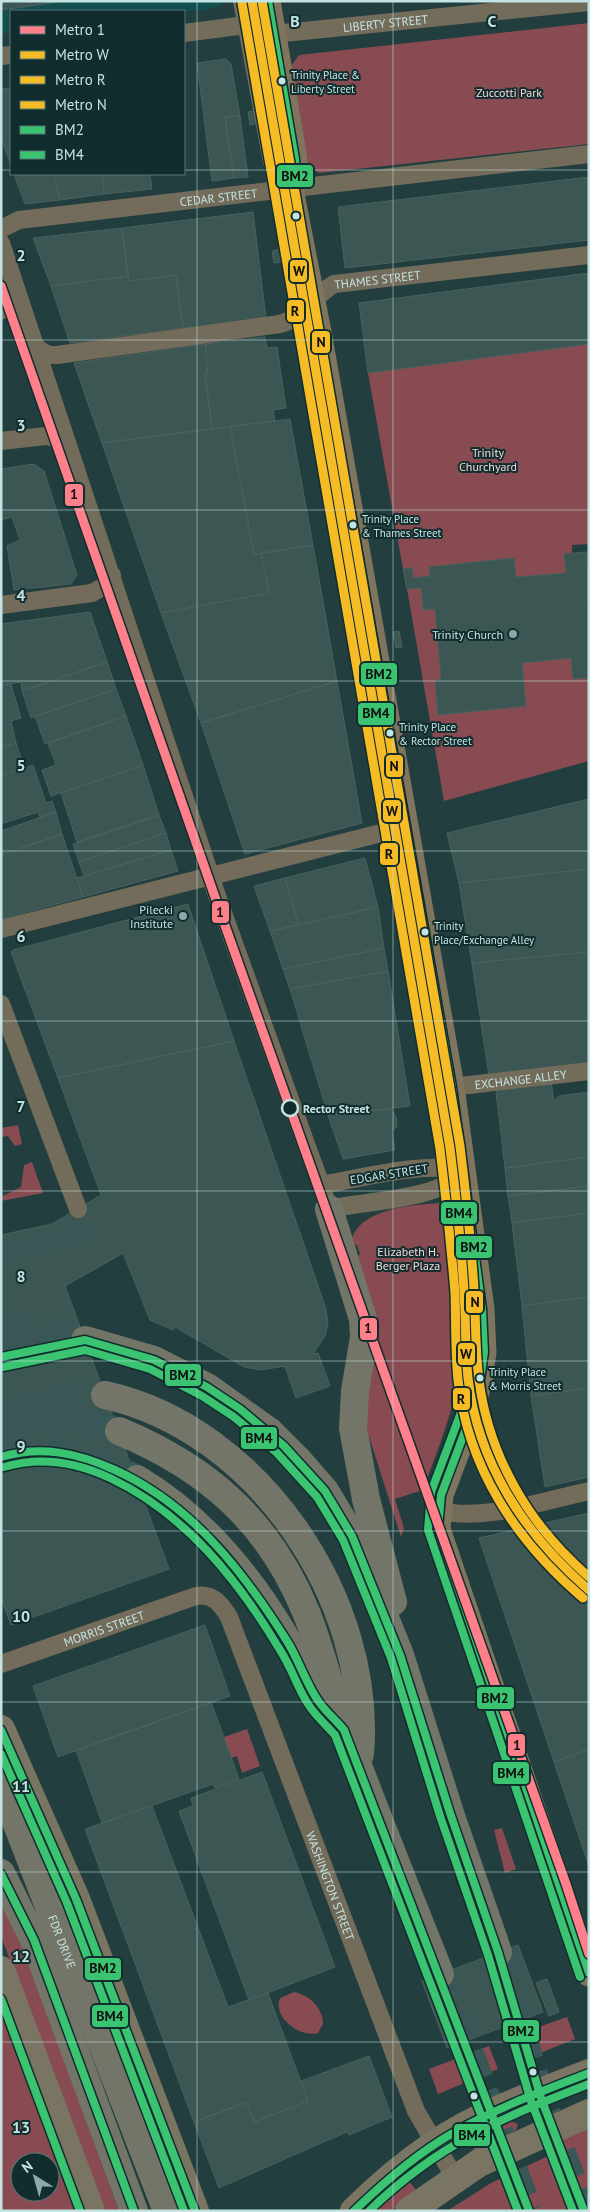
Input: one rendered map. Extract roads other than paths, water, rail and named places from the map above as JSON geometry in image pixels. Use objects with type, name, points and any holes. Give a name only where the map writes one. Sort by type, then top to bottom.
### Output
[{"type":"highway","points":[[325,1197],[363,1319],[364,1338],[353,1409],[354,1436],[366,1499],[393,1596],[400,1655]]},
{"type":"highway","points":[[85,1340],[154,1360],[190,1378],[240,1409],[284,1446],[325,1491],[352,1536],[400,1655],[450,1813],[498,1952]]},
{"type":"highway","points":[[105,1395],[149,1408],[203,1439],[252,1479],[274,1501],[294,1528],[327,1585],[347,1642],[361,1708],[359,1765]]},
{"type":"highway","points":[[119,1431],[157,1447],[201,1475],[224,1493],[279,1556],[306,1612],[344,1730],[440,1974]]},
{"type":"highway","points":[[136,1478],[185,1512],[229,1559],[278,1626],[318,1700],[344,1730]]},
{"type":"highway","name":"FDR DRIVE","points":[[1,1783],[167,2211]]},
{"type":"highway","points":[[1,1873],[34,1940],[134,2211]]},
{"type":"main road","points":[[268,1],[296,166],[295,178],[291,189],[314,302],[452,1087],[482,1309],[484,1352],[475,1399],[438,1510],[440,1537],[589,1974]]},
{"type":"main road","points":[[1,1729],[76,1899],[195,2211]]},
{"type":"main road","points":[[1,1970],[92,2211]]},
{"type":"main road","points":[[354,2211],[405,2165],[434,2144],[479,2119],[589,2072]]},
{"type":"main road","points":[[409,2211],[455,2178],[494,2154],[589,2112]]},
{"type":"street","points":[[242,1],[272,162],[279,181],[291,189]]},
{"type":"street","name":"LIBERTY STREET","points":[[274,34],[589,2]]},
{"type":"street","name":"LIBERTY STREET","points":[[185,32],[246,25]]},
{"type":"street","name":"CEDAR STREET","points":[[1,229],[19,220],[589,154]]},
{"type":"street","points":[[1,243],[211,876],[325,1197]]},
{"type":"street","name":"THAMES STREET","points":[[35,347],[48,354],[57,355],[280,324],[293,320],[314,302],[322,292],[334,284],[589,255]]},
{"type":"street","points":[[1,441],[46,436],[66,440]]},
{"type":"street","points":[[1,604],[92,593],[104,586],[112,575]]},
{"type":"street","points":[[1,929],[405,827]]},
{"type":"street","points":[[1,1004],[78,1208]]},
{"type":"street","name":"EXCHANGE ALLEY","points":[[452,1087],[589,1071]]},
{"type":"street","name":"EDGAR STREET","points":[[432,1166],[454,1168],[464,1172],[456,1180],[437,1191],[325,1197],[432,1166]]},
{"type":"street","points":[[438,1510],[458,1515],[484,1513],[589,1491]]},
{"type":"street","name":"MORRIS STREET","points":[[1,1664],[196,1596],[207,1596]]},
{"type":"street","name":"WASHINGTON STREET","points":[[207,1596],[219,1602],[229,1618],[416,2111],[455,2178]]},
{"type":"lane","name":"LIBERTY STREET","points":[[246,25],[274,34]]},
{"type":"lane","points":[[1,315],[23,309]]},
{"type":"tunnel","points":[[1,1254],[87,1232],[78,1209]]},
{"type":"tunnel","points":[[1,1329],[30,1330],[69,1336]]},
{"type":"tunnel","points":[[1,1357],[85,1340]]},
{"type":"tunnel","points":[[16,1415],[59,1399],[105,1395]]},
{"type":"tunnel","points":[[1,1419],[46,1420],[104,1427],[119,1431]]},
{"type":"tunnel","points":[[1,1457],[18,1452],[53,1451],[88,1459],[137,1479]]},
{"type":"tunnel","points":[[498,1952],[541,2098],[584,2211]]},
{"type":"tunnel","points":[[440,1974],[529,2211]]},
{"type":"metro line","name":"W","points":[[252,1],[450,1148],[465,1302],[466,1356],[473,1410],[482,1440],[508,1496],[544,1546],[589,1590]]},
{"type":"metro line","name":"N","points":[[262,1],[460,1146],[475,1300],[479,1380],[484,1409],[492,1437],[516,1489],[548,1536],[589,1577]]},
{"type":"metro line","name":"R","points":[[242,3],[440,1149],[455,1293],[458,1380],[463,1412],[472,1443],[484,1473],[499,1501],[537,1552],[583,1598]]},
{"type":"metro line","name":"1","points":[[1,286],[222,917],[566,1884],[589,1954]]},
{"type":"place","name":"Trinity Place & Liberty Street","points":[[282,81]]},
{"type":"place","name":"Trinity Place & Thames Street","points":[[353,525]]},
{"type":"place","name":"Trinity Church","points":[[513,634]]},
{"type":"place","name":"Trinity Place & Rector Street","points":[[390,733]]},
{"type":"place","name":"Pilecki Institute","points":[[183,916]]},
{"type":"place","name":"Trinity Place/Exchange Alley","points":[[425,932]]},
{"type":"place","name":"Rector Street","points":[[290,1108]]},
{"type":"place","name":"Trinity Place & Morris Street","points":[[480,1378]]},
{"type":"park label","name":"Zuccotti Park","points":[[509,92]]},
{"type":"park label","name":"Trinity Churchyard","points":[[488,459]]},
{"type":"park label","name":"Elizabeth H. Berger Plaza","points":[[408,1258]]}]
